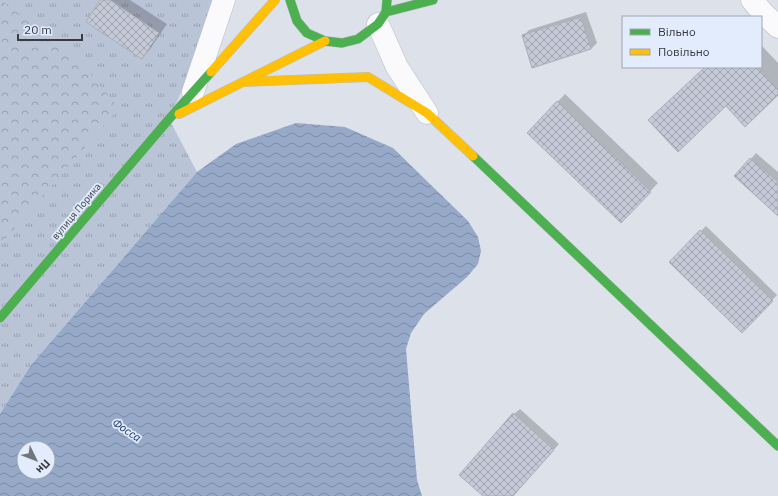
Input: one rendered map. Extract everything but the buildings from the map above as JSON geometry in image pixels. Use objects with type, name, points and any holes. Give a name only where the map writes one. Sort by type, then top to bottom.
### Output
[{"type":"main road","name":"вулиця Порика","points":[[0,318],[169,119],[275,0]]},
{"type":"main road","points":[[290,0],[297,21],[307,33],[325,41],[342,43],[358,39],[382,18],[433,0]]},
{"type":"main road","points":[[382,18],[387,0]]},
{"type":"main road","name":"вулиця Порика","points":[[169,119],[325,41]]},
{"type":"main road","points":[[244,82],[368,77],[427,112],[778,446]]},
{"type":"street","points":[[193,92],[224,0]]},
{"type":"street","points":[[752,0],[778,27]]},
{"type":"street","points":[[382,18],[397,66],[427,112]]},
{"type":"green space","points":[[0,0],[223,0],[169,119],[197,172],[31,365],[0,414]]},
{"type":"green space","points":[[0,0],[71,52],[119,108],[0,245]]},
{"type":"water","name":"Фосса","points":[[296,123],[345,127],[393,148],[468,221],[478,237],[481,251],[478,264],[467,277],[424,314],[411,333],[406,349],[417,480],[422,496],[0,496],[0,414],[31,365],[197,172],[236,144]]},
{"type":"traffic: fast","points":[[290,0],[297,21],[307,33],[325,41],[342,43],[358,39],[378,24],[386,12],[387,0]]},
{"type":"traffic: fast","points":[[386,12],[433,0]]},
{"type":"traffic: fast","points":[[0,318],[169,119],[211,72]]},
{"type":"traffic: fast","points":[[473,156],[778,446]]},
{"type":"traffic: slow","points":[[211,72],[275,0]]},
{"type":"traffic: slow","points":[[179,114],[325,41]]},
{"type":"traffic: slow","points":[[244,82],[368,77],[427,113],[473,156]]}]
